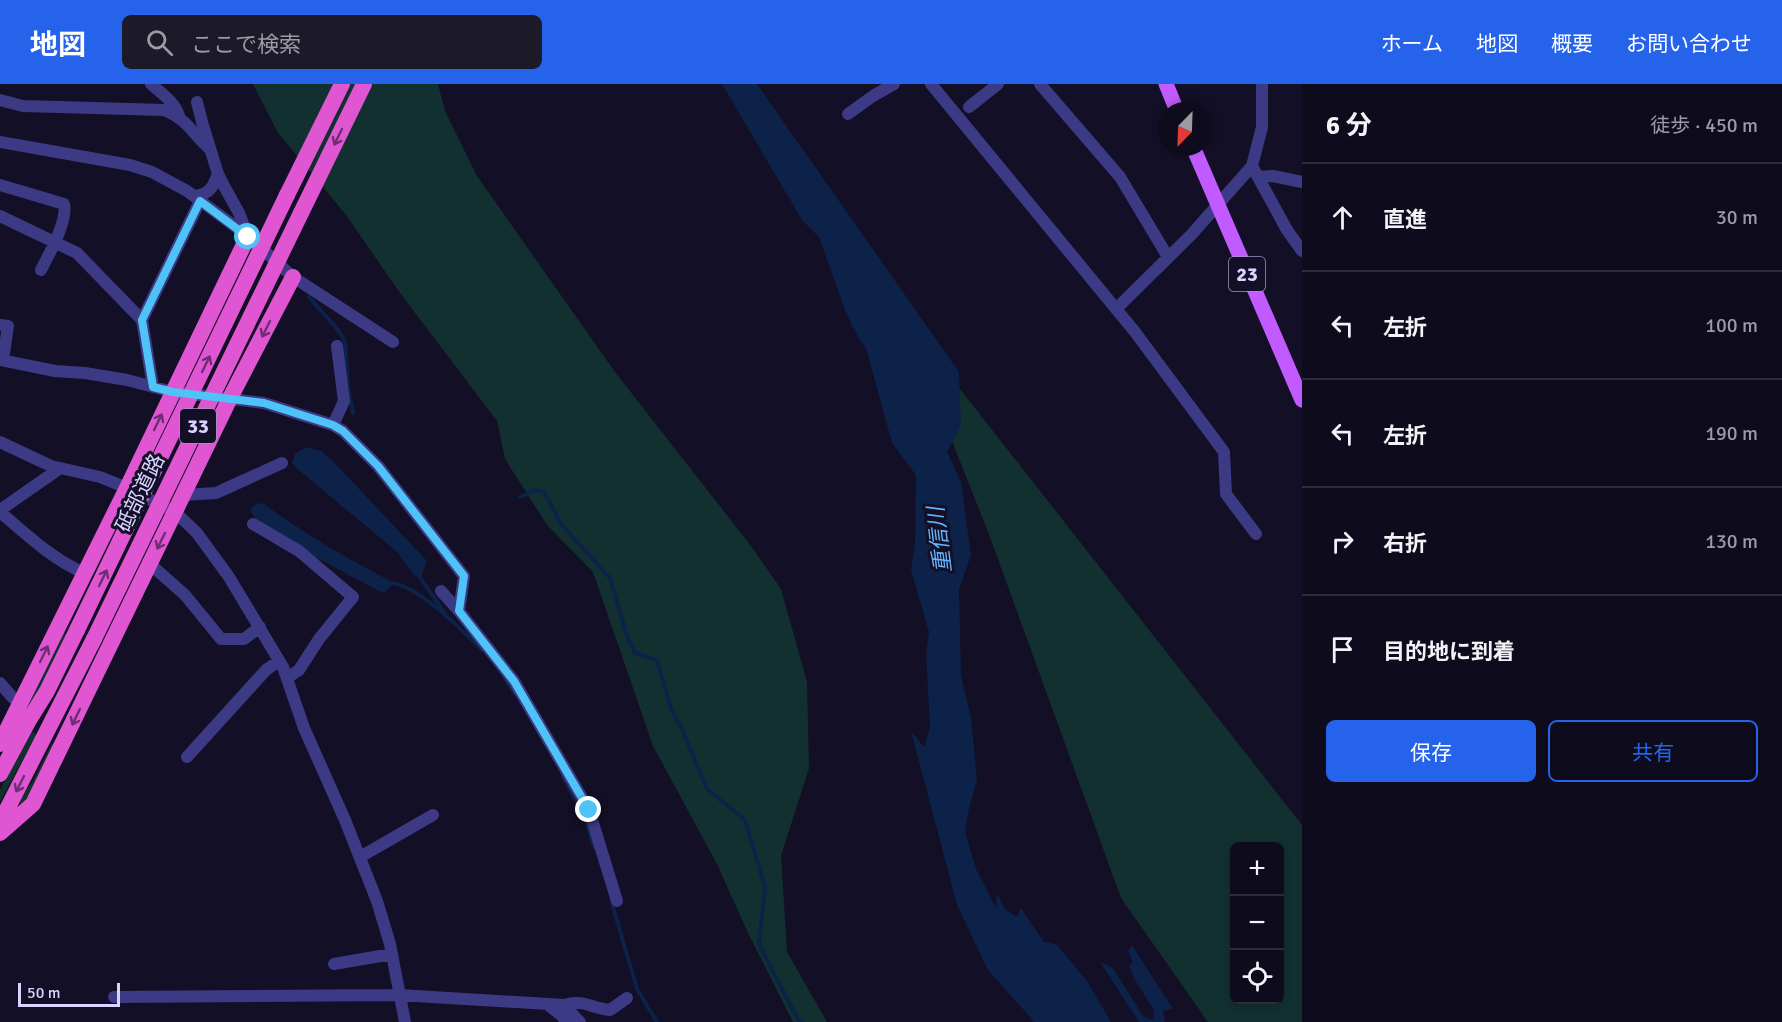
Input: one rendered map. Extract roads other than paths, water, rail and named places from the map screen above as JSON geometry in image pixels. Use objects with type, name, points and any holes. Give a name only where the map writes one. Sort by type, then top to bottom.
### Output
[{"type":"highway","name":"砥部道路","points":[[0,774],[47,691],[342,84]]},
{"type":"highway","name":"砥部道路","points":[[0,823],[94,639],[364,84]]},
{"type":"highway","points":[[0,744],[248,237]]},
{"type":"highway","points":[[0,833],[33,804],[230,398],[292,277]]},
{"type":"main road","points":[[1166,84],[1174,102]]},
{"type":"main road","name":"23","points":[[1196,156],[1302,400]]},
{"type":"street","points":[[152,84],[177,109],[179,117]]},
{"type":"street","points":[[848,114],[894,84]]},
{"type":"street","points":[[931,84],[1116,309],[1224,452],[1226,494],[1256,534]]},
{"type":"street","points":[[969,107],[998,84]]},
{"type":"street","points":[[1040,84],[1120,177],[1168,257]]},
{"type":"street","points":[[1262,84],[1262,127],[1256,172],[1287,230],[1302,251]]},
{"type":"street","points":[[0,100],[23,106],[164,110],[179,117],[211,150]]},
{"type":"street","points":[[197,102],[218,174],[239,213],[248,237]]},
{"type":"street","points":[[0,142],[130,165],[152,172],[198,199],[248,237],[292,277],[393,342]]},
{"type":"street","points":[[1116,309],[1256,172]]},
{"type":"street","points":[[1256,172],[1302,182]]},
{"type":"street","points":[[153,387],[142,320],[198,199],[212,189],[218,174]]},
{"type":"street","points":[[0,185],[64,204],[66,210],[41,270]]},
{"type":"street","points":[[0,216],[77,253],[142,320]]},
{"type":"street","points":[[0,325],[8,326],[2,360],[55,371],[127,380],[173,392],[264,403],[333,425],[343,431],[378,466],[464,576],[459,611]]},
{"type":"street","points":[[333,425],[344,401],[337,346]]},
{"type":"street","points":[[0,442],[59,469],[100,477],[175,512],[192,527],[229,577],[279,661],[304,728],[360,857],[377,901],[392,954],[405,1022]]},
{"type":"street","points":[[183,495],[216,493],[282,463]]},
{"type":"street","points":[[59,469],[0,511],[49,554],[65,565],[84,573]]},
{"type":"street","points":[[253,524],[299,551],[353,597],[319,639],[299,670],[286,678]]},
{"type":"street","points":[[150,564],[186,596],[221,639],[244,639],[260,627]]},
{"type":"street","points":[[441,591],[514,681],[589,810],[617,901]]},
{"type":"street","points":[[187,757],[266,670],[279,661]]},
{"type":"street","points":[[0,682],[13,698],[21,701]]},
{"type":"street","points":[[360,857],[433,815]]},
{"type":"street","points":[[334,964],[392,954]]},
{"type":"street","points":[[114,997],[399,995],[564,1005],[578,1001],[610,1010],[627,998]]},
{"type":"street","points":[[546,1004],[566,1022]]},
{"type":"street","points":[[564,1005],[580,1022]]},
{"type":"water","name":"重信川","points":[[722,84],[757,84],[959,372],[961,425],[947,452],[961,482],[971,555],[959,589],[961,675],[971,718],[977,780],[965,832],[976,869],[996,908],[997,893],[1005,909],[1017,917],[1021,908],[1044,942],[1056,944],[1087,981],[1111,1022],[1033,1022],[988,970],[957,905],[911,731],[924,747],[930,727],[926,654],[929,632],[911,570],[915,543],[916,475],[892,443],[866,348],[846,313],[819,237],[802,220]]},
{"type":"water","points":[[306,447],[321,451],[332,460],[427,561],[420,579],[414,575],[396,551],[295,467],[292,463],[295,454]]},
{"type":"water","points":[[258,503],[264,504],[328,546],[395,583],[384,593],[315,557],[255,518],[251,508]]},
{"type":"water","points":[[1132,945],[1173,1009],[1163,1011],[1165,1022],[1139,1022],[1100,962],[1113,968],[1143,1016],[1153,1020],[1154,1010],[1129,966],[1133,962],[1128,951]]},
{"type":"waterway","points":[[309,297],[338,330],[345,342],[348,387],[353,413]]},
{"type":"waterway","points":[[520,497],[535,490],[543,492],[560,523],[610,578],[627,636],[635,653],[657,660],[671,709],[707,789],[745,820],[765,887],[759,944],[797,1018],[802,1022]]},
{"type":"waterway","points":[[419,576],[444,612]]},
{"type":"waterway","points":[[390,583],[401,585],[426,600],[482,650]]},
{"type":"waterway","points":[[505,679],[514,693]]},
{"type":"waterway","points":[[563,777],[584,816],[594,847]]},
{"type":"waterway","points":[[611,900],[637,989],[657,1022]]}]
